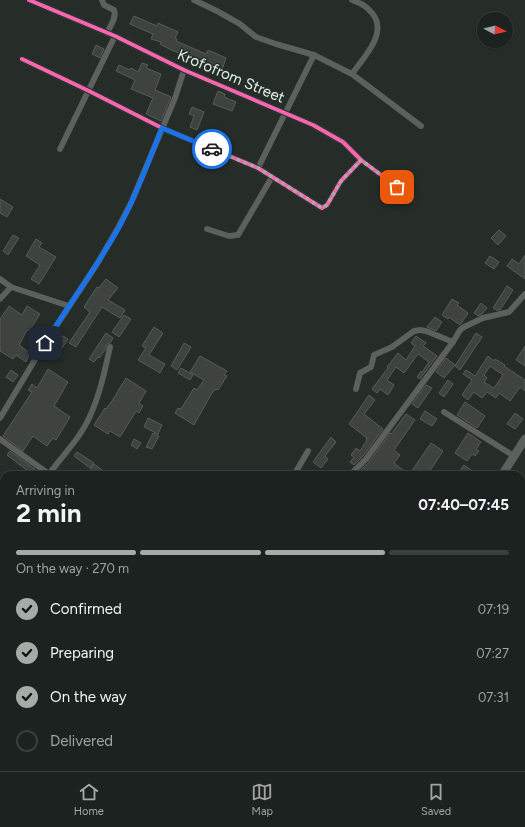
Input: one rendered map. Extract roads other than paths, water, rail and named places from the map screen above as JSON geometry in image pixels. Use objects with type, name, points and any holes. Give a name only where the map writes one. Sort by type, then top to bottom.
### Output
[{"type":"main road","points":[[505,471],[525,439]]},
{"type":"street","name":"Krofofrom Street","points":[[29,0],[115,36],[184,70],[287,113],[327,132],[343,142],[361,160],[409,196]]},
{"type":"street","points":[[102,0],[104,5],[114,10],[116,14],[107,33]]},
{"type":"street","points":[[194,0],[240,24],[256,36],[314,55],[352,74],[421,126]]},
{"type":"street","points":[[352,0],[365,5],[377,19],[379,27],[373,43],[352,74]]},
{"type":"street","points":[[60,149],[115,36]]},
{"type":"street","points":[[258,168],[287,113],[314,55]]},
{"type":"street","points":[[22,59],[162,128],[258,168],[322,208],[327,205],[341,181],[361,160]]},
{"type":"street","points":[[0,418],[68,306],[97,264],[118,228],[131,203],[175,98],[184,70]]},
{"type":"street","points":[[207,229],[229,236],[238,235],[272,177]]},
{"type":"street","points":[[0,279],[11,286],[68,306]]},
{"type":"street","points":[[0,299],[11,286]]},
{"type":"street","points":[[354,471],[366,459],[460,330],[482,318],[509,312],[525,294]]},
{"type":"street","points":[[356,389],[360,373],[371,367],[374,355],[392,347],[414,331],[426,331],[452,342]]},
{"type":"street","points":[[50,471],[77,437],[90,416],[110,347]]},
{"type":"street","points":[[444,412],[514,456]]},
{"type":"street","points":[[0,439],[44,471]]},
{"type":"street","points":[[296,471],[308,451]]}]
